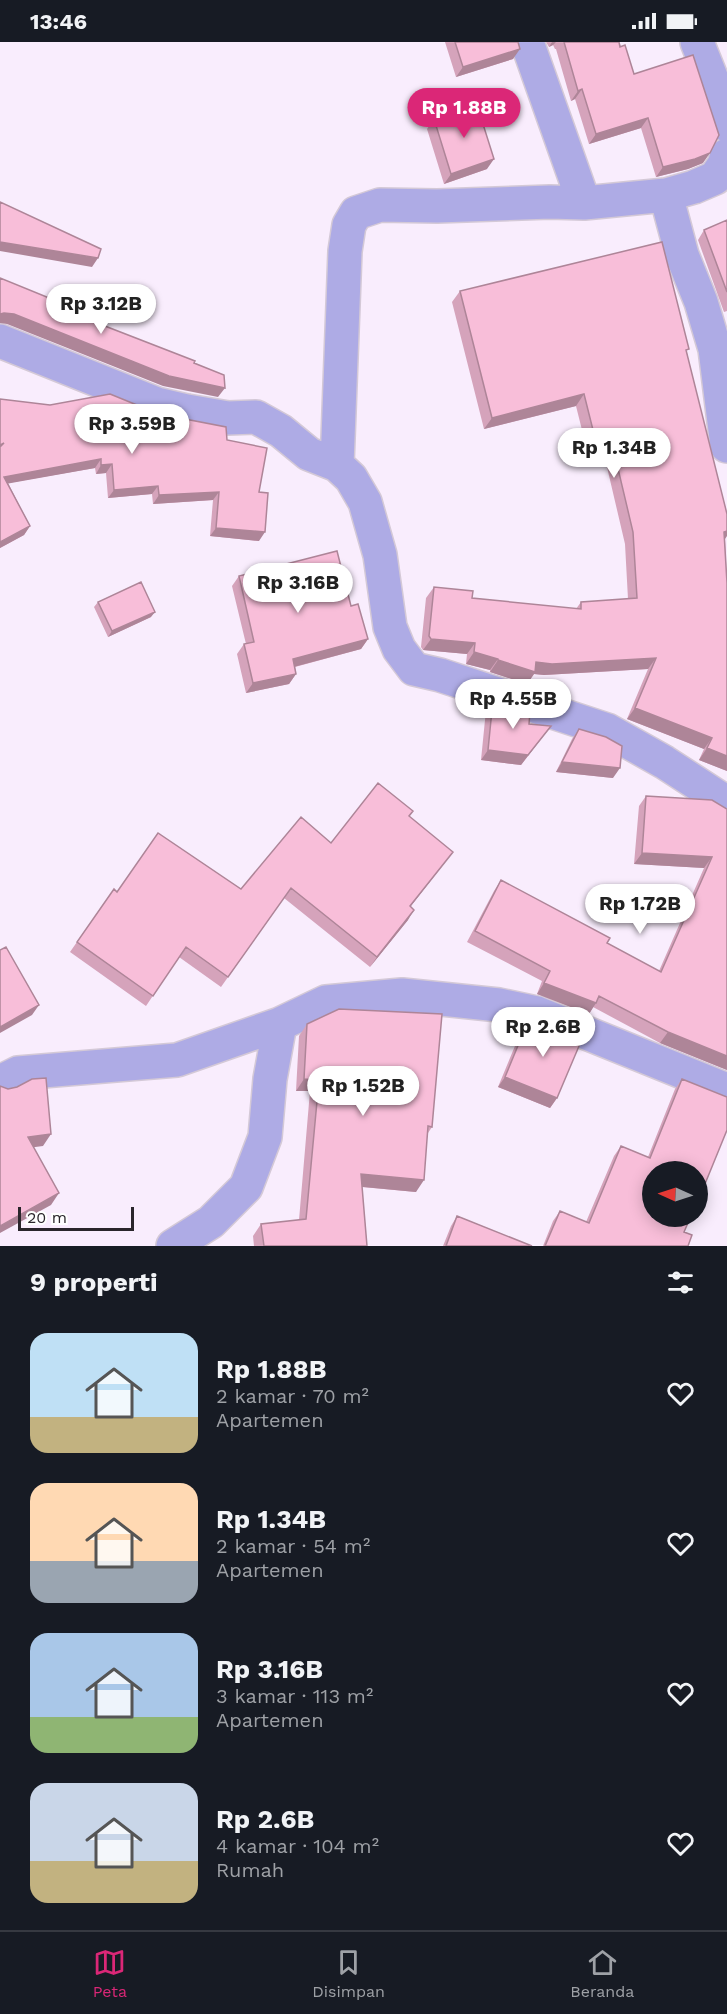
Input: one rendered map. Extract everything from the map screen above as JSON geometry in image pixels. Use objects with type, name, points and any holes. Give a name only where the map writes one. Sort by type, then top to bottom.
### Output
[{"type":"street","points":[[527,42],[584,203]]},
{"type":"street","points":[[697,42],[726,118]]},
{"type":"street","points":[[336,465],[345,251],[349,225],[356,213],[380,205],[584,203],[666,195],[715,178],[724,165],[727,155]]},
{"type":"street","points":[[666,195],[682,255],[701,302],[714,350],[727,446]]},
{"type":"street","points":[[0,340],[157,404],[228,418],[256,417],[280,431],[309,454],[336,465],[351,478],[365,502],[380,555],[390,627],[399,649],[414,669],[440,675],[607,730],[664,762],[727,803]]},
{"type":"street","points":[[0,1082],[18,1073],[177,1060],[280,1024],[326,1002],[402,995],[499,1005],[537,1013],[727,1089]]},
{"type":"street","points":[[173,1246],[212,1222],[246,1187],[265,1137],[270,1080],[280,1024]]},
{"type":"building","points":[[455,42],[518,42],[520,49],[463,67]]},
{"type":"building","points":[[564,42],[619,42],[620,47],[625,45],[634,74],[693,55],[719,135],[710,153],[663,167],[648,118],[596,134],[582,89],[578,91]]},
{"type":"building","points":[[477,105],[494,159],[451,174],[434,119]]},
{"type":"building","points":[[0,202],[101,249],[98,258],[0,242]]},
{"type":"building","points":[[727,220],[727,292],[704,230]]},
{"type":"building","points":[[662,242],[727,514],[727,531],[724,532],[727,583],[727,756],[707,748],[712,738],[635,708],[656,658],[552,664],[536,662],[535,672],[474,652],[475,643],[431,639],[429,636],[434,587],[473,591],[472,598],[581,609],[581,602],[637,598],[633,532],[611,439],[596,442],[584,394],[492,418],[460,291]]},
{"type":"building","points":[[0,278],[76,309],[74,314],[195,361],[194,363],[224,375],[225,388],[169,376],[14,314],[0,314]]},
{"type":"building","points":[[110,394],[159,414],[226,427],[227,440],[267,448],[259,492],[268,493],[265,532],[216,528],[219,492],[159,495],[158,486],[114,490],[112,464],[101,465],[101,459],[4,477],[30,526],[0,542],[0,447],[4,443],[0,445],[0,399],[50,405]]},
{"type":"building","points":[[337,551],[351,606],[358,604],[368,639],[293,659],[296,674],[253,683],[244,644],[254,642],[239,576]]},
{"type":"building","points":[[141,582],[155,612],[112,631],[98,602]]},
{"type":"building","points":[[493,700],[530,712],[529,724],[551,726],[528,755],[488,750]]},
{"type":"building","points":[[579,729],[606,737],[622,746],[620,768],[562,762]]},
{"type":"building","points":[[378,783],[413,811],[409,816],[453,852],[410,906],[414,910],[377,957],[291,888],[228,977],[186,947],[153,996],[77,942],[114,889],[117,892],[158,833],[241,889],[301,817],[331,843]]},
{"type":"building","points":[[646,796],[712,800],[727,809],[727,1056],[668,1032],[599,996],[596,1003],[544,983],[550,971],[475,931],[501,880],[610,938],[607,943],[661,972],[712,857],[642,853]]},
{"type":"building","points":[[6,947],[39,1005],[0,1027],[0,950]]},
{"type":"building","points":[[339,1009],[442,1014],[432,1127],[428,1126],[424,1180],[361,1174],[367,1246],[264,1246],[261,1224],[306,1219],[319,1080],[304,1079],[307,1024]]},
{"type":"building","points":[[529,1019],[582,1039],[557,1098],[505,1077]]},
{"type":"building","points":[[46,1078],[51,1134],[28,1137],[59,1193],[0,1226],[0,1086],[8,1089],[32,1079]]},
{"type":"building","points":[[682,1079],[727,1097],[727,1130],[708,1177],[708,1161],[642,1161],[642,1227],[686,1227],[684,1232],[692,1235],[688,1246],[545,1246],[560,1211],[589,1223],[621,1146],[650,1158]]},
{"type":"building","points":[[457,1216],[532,1246],[446,1246]]}]
